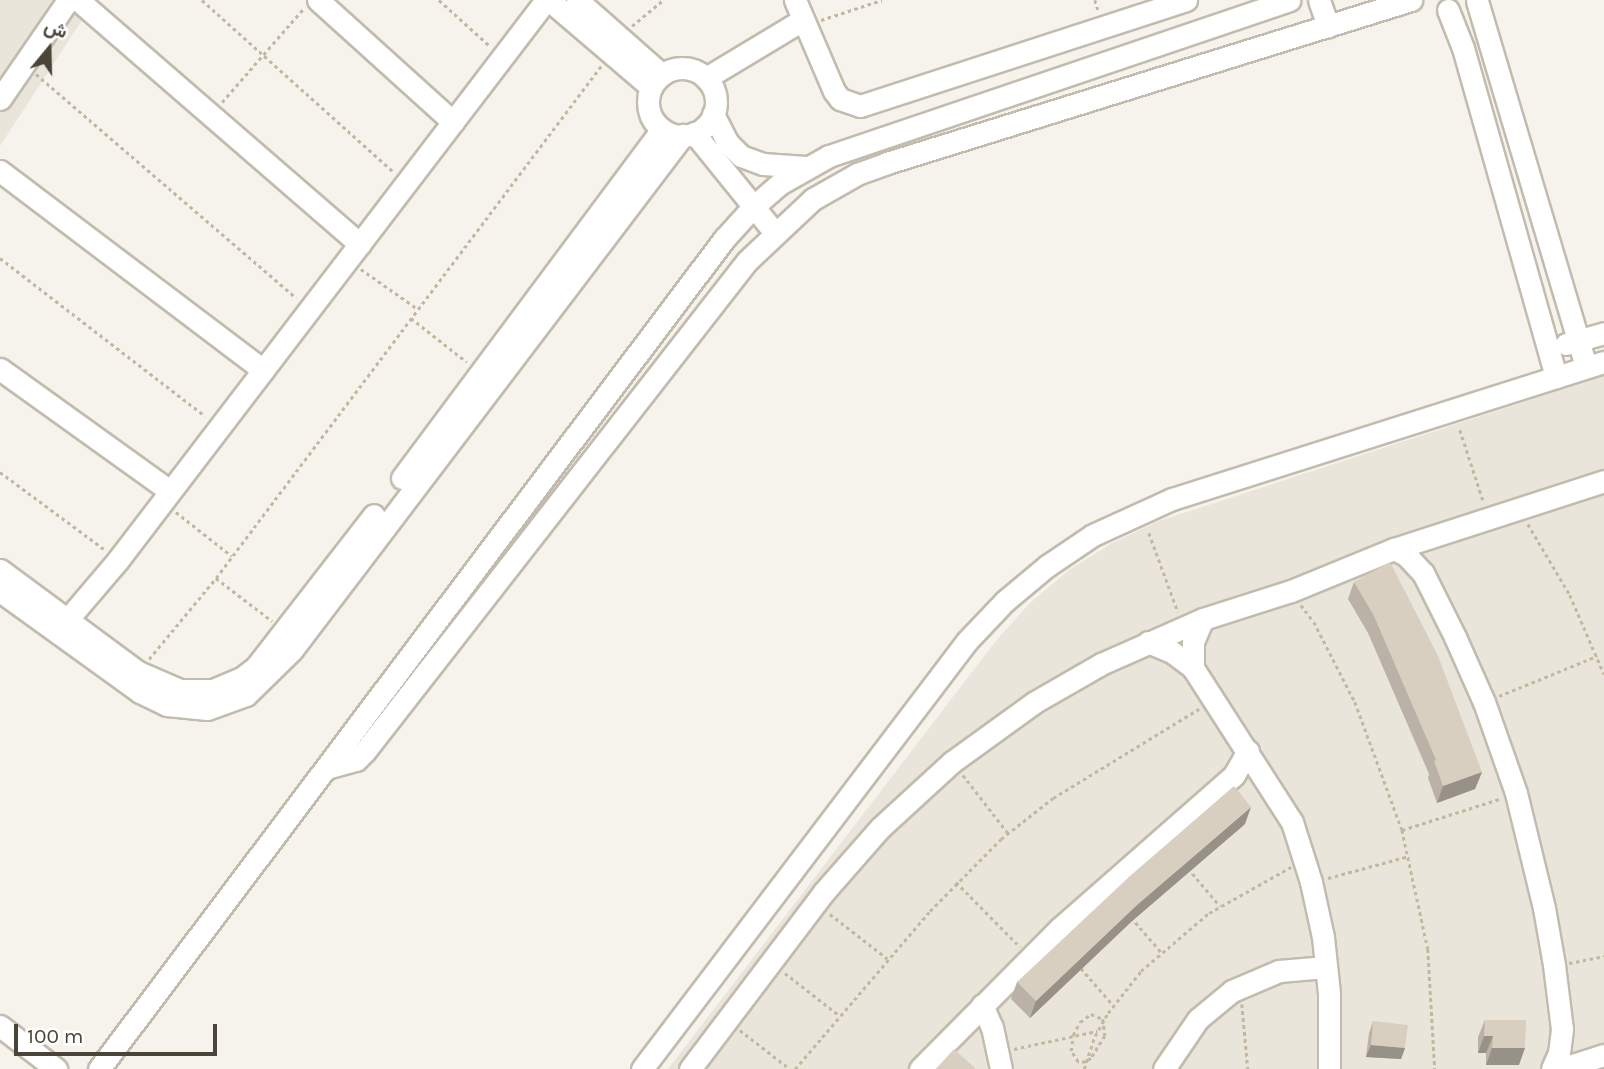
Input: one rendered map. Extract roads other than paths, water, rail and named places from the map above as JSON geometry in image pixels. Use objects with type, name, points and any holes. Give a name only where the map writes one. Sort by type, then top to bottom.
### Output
[{"type":"street","points":[[0,99],[68,0]]},
{"type":"street","points":[[78,0],[211,115],[354,252]]},
{"type":"street","points":[[318,0],[453,122]]},
{"type":"street","points":[[67,620],[118,560],[548,0],[615,45],[657,81]]},
{"type":"street","points":[[577,0],[615,45]]},
{"type":"street","points":[[706,78],[801,15],[834,91],[849,104],[860,106],[1186,0]]},
{"type":"street","points":[[1319,0],[1328,26]]},
{"type":"street","points":[[326,768],[356,760],[365,751],[732,279],[775,233],[813,199],[858,174],[887,163],[1411,0]]},
{"type":"street","points":[[642,1069],[967,641],[1005,601],[1046,566],[1102,531],[1171,499],[1556,377],[1595,364],[1579,340],[1478,1],[1464,10],[1441,5],[1551,349],[1556,377]]},
{"type":"street","points":[[99,1069],[723,239],[753,207],[806,167],[828,156],[1279,3],[1283,40]]},
{"type":"street","points":[[0,591],[140,692],[187,709],[217,707],[246,695],[275,670],[480,373],[509,348],[688,134],[706,126],[713,114],[714,91],[706,78],[684,68],[657,81],[649,110],[662,129],[688,134],[775,233]]},
{"type":"street","points":[[713,114],[727,142],[741,156],[763,164],[806,167]]},
{"type":"street","points":[[0,570],[138,672],[180,690],[213,690],[249,672],[399,493],[509,348],[662,129]]},
{"type":"street","points":[[0,171],[263,370]]},
{"type":"street","points":[[1551,349],[1604,333]]},
{"type":"street","points":[[0,369],[167,496]]},
{"type":"street","points":[[690,1069],[815,903],[880,828],[952,762],[1035,702],[1147,642],[1193,622],[1291,591],[1434,536],[1604,481]]},
{"type":"street","points":[[1423,573],[1434,536]]},
{"type":"street","points":[[1394,550],[1406,555],[1423,573],[1484,702],[1516,793],[1545,908],[1555,965],[1562,1029],[1559,1052],[1552,1069]]},
{"type":"street","points":[[1193,622],[1193,668]]},
{"type":"street","points":[[1147,642],[1172,652],[1193,668],[1292,822],[1311,882],[1326,967],[1329,1069]]},
{"type":"street","points":[[920,1069],[1030,957],[1124,870],[1226,782],[1248,751]]},
{"type":"street","points":[[1226,782],[1256,785],[1275,794]]},
{"type":"street","points":[[1164,1069],[1198,1019],[1239,987],[1279,971],[1326,967]]},
{"type":"street","points":[[982,1005],[992,1027],[999,1060]]},
{"type":"street","points":[[0,1026],[56,1069]]},
{"type":"street","points":[[1562,1029],[1598,1056]]},
{"type":"street","points":[[956,1031],[979,1037],[999,1060]]},
{"type":"street","points":[[1560,1069],[1598,1056]]}]
